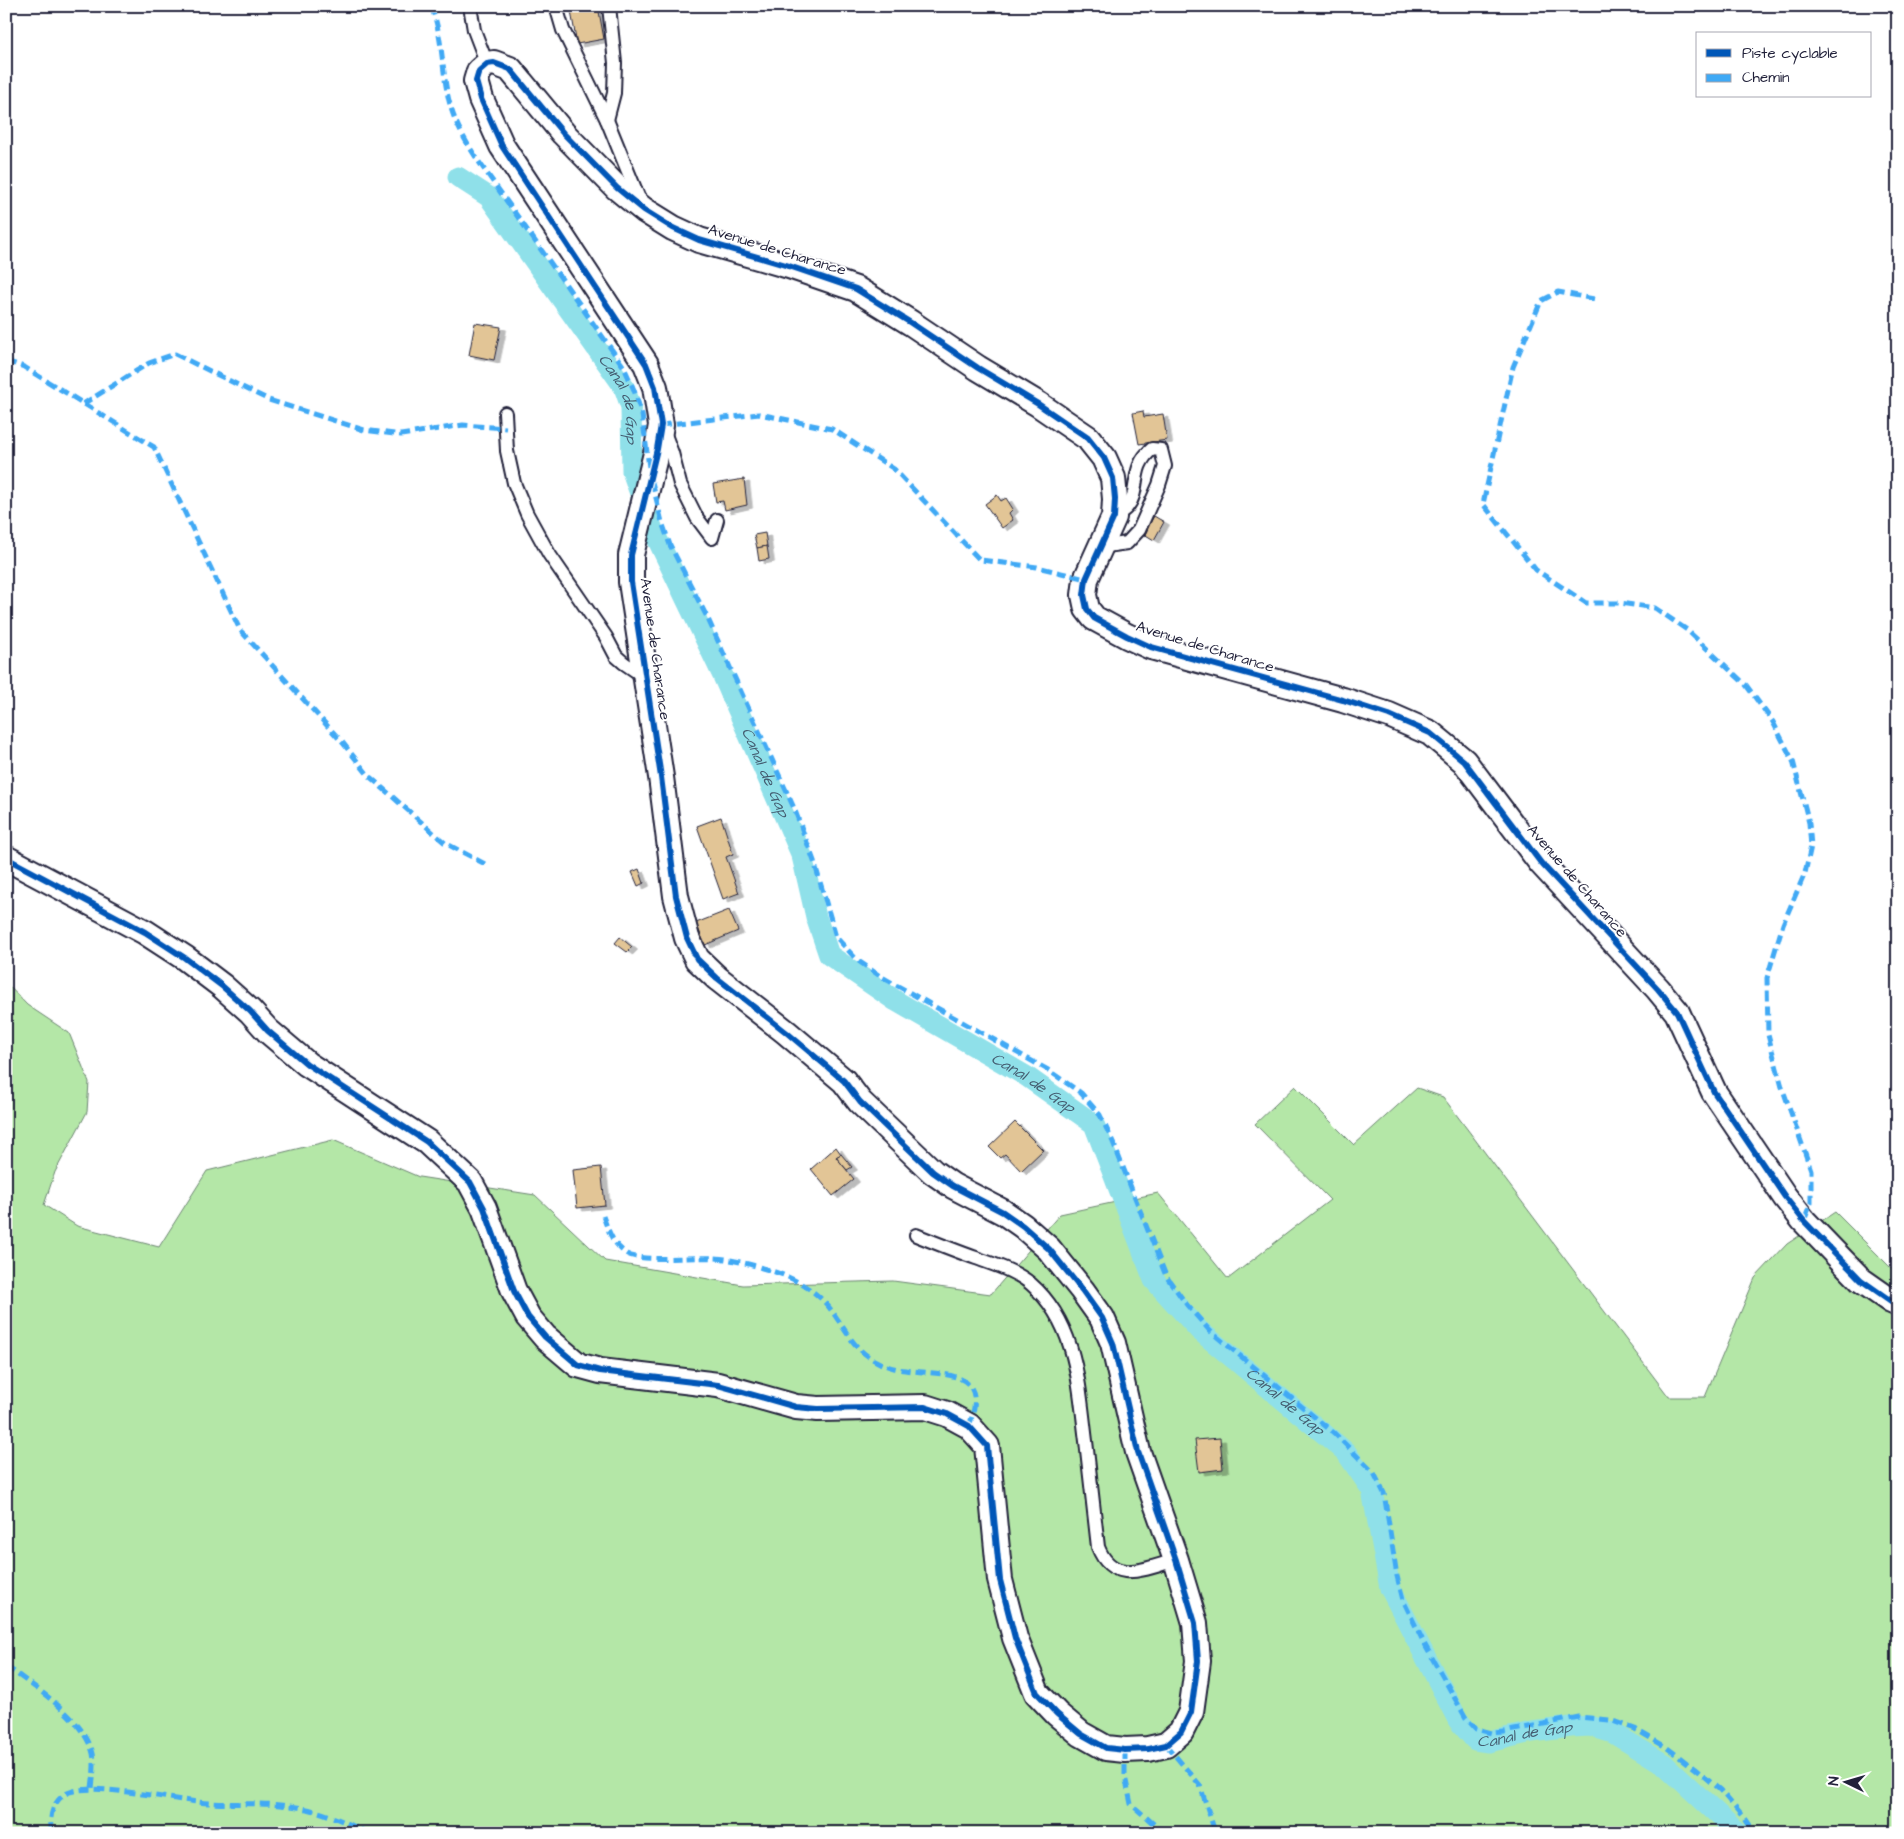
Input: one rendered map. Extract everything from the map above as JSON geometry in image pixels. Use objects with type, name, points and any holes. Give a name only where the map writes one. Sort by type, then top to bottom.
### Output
[{"type":"street","name":"Avenue de Charance","points":[[6,858],[144,932],[185,958],[222,986],[307,1064],[427,1142],[470,1182],[484,1208],[514,1291],[528,1317],[545,1337],[578,1366],[600,1371],[718,1385],[796,1407],[818,1409],[925,1407],[947,1414],[969,1426],[987,1446],[1000,1580],[1016,1638],[1038,1693],[1057,1714],[1075,1729],[1106,1748],[1125,1750],[1148,1749],[1166,1745],[1181,1732],[1192,1712],[1198,1661],[1195,1624],[1176,1560],[1138,1452],[1113,1343],[1102,1318],[1049,1249],[1023,1226],[1003,1212],[953,1186],[933,1172],[860,1102],[844,1081],[786,1032],[717,978],[697,959],[687,938],[676,896],[661,777],[632,582],[631,556],[661,425],[655,387],[646,364],[502,146],[481,99],[476,81],[479,71],[486,64],[494,63],[510,69],[563,133],[617,188],[644,210],[673,228],[699,240],[812,273],[856,289],[978,368],[1038,404],[1088,438],[1104,458],[1113,478],[1115,498],[1114,517],[1086,579],[1084,595],[1087,609],[1094,618],[1127,636],[1151,646],[1343,700],[1389,715],[1430,733],[1464,761],[1540,863],[1658,989],[1677,1012],[1714,1092],[1785,1197],[1861,1280],[1898,1304]]},
{"type":"lane","points":[[470,6],[474,30],[486,64]]},
{"type":"lane","points":[[556,6],[563,30],[607,120],[644,210]]},
{"type":"lane","points":[[607,120],[614,93],[615,62],[609,6]]},
{"type":"lane","points":[[505,413],[507,451],[514,483],[527,514],[549,554],[606,637],[616,656],[646,678]]},
{"type":"lane","points":[[661,425],[672,453],[680,484],[697,518],[712,538],[717,520]]},
{"type":"lane","points":[[1100,547],[1127,543],[1138,530],[1159,485],[1165,466],[1161,450],[1152,449],[1144,456],[1136,474],[1133,498],[1127,508],[1114,517]]},
{"type":"lane","points":[[916,1235],[1007,1270],[1030,1284],[1042,1296],[1055,1313],[1066,1334],[1074,1357],[1079,1384],[1098,1547],[1101,1554],[1106,1563],[1116,1569],[1129,1572],[1176,1560]]},
{"type":"green space","points":[[6,983],[27,1005],[69,1033],[89,1082],[87,1112],[55,1172],[44,1205],[77,1226],[159,1247],[207,1171],[333,1140],[419,1177],[535,1195],[605,1261],[743,1285],[893,1281],[991,1294],[1060,1214],[1158,1193],[1228,1279],[1330,1200],[1255,1124],[1295,1086],[1354,1145],[1417,1088],[1443,1097],[1669,1397],[1705,1397],[1755,1278],[1787,1244],[1835,1212],[1891,1268],[1898,1265],[1898,1833],[6,1833]]},
{"type":"building","points":[[570,6],[598,6],[604,39],[577,44]]},
{"type":"building","points":[[475,323],[501,327],[494,360],[469,355]]},
{"type":"building","points":[[1143,411],[1144,417],[1163,414],[1167,440],[1139,444],[1133,413]]},
{"type":"building","points":[[744,479],[747,505],[725,510],[723,501],[716,502],[713,484]]},
{"type":"building","points":[[997,495],[1001,501],[1006,498],[1013,509],[1009,513],[1013,520],[1002,528],[985,504]]},
{"type":"building","points":[[1154,516],[1164,522],[1154,540],[1144,534]]},
{"type":"building","points":[[765,533],[767,546],[757,548],[754,535]]},
{"type":"building","points":[[767,546],[769,559],[759,561],[757,548]]},
{"type":"building","points":[[721,817],[733,854],[726,857],[739,893],[723,899],[697,826]]},
{"type":"building","points":[[639,869],[644,883],[638,886],[632,872]]},
{"type":"building","points":[[729,910],[738,931],[705,945],[696,923]]},
{"type":"building","points":[[620,937],[632,947],[627,952],[615,943]]},
{"type":"building","points":[[1015,1122],[1043,1150],[1021,1171],[1005,1154],[1000,1158],[989,1147]]},
{"type":"building","points":[[836,1147],[841,1154],[836,1157],[854,1179],[833,1196],[811,1169]]},
{"type":"building","points":[[841,1154],[852,1167],[847,1170],[836,1157]]},
{"type":"building","points":[[601,1167],[605,1205],[577,1208],[573,1170]]},
{"type":"building","points":[[1220,1438],[1223,1469],[1199,1472],[1195,1440]]},
{"type":"waterway","name":"Canal de Gap","points":[[458,177],[489,197],[624,387],[631,407],[632,471],[653,530],[723,676],[802,856],[816,917],[829,955],[896,1001],[1026,1076],[1094,1124],[1154,1280],[1199,1330],[1346,1452],[1372,1490],[1390,1588],[1458,1720],[1475,1740],[1488,1742],[1532,1732],[1590,1726],[1613,1733],[1664,1764],[1738,1833]]},
{"type":"marked path","points":[[431,6],[438,31],[445,83],[453,115],[479,162],[624,367],[642,415],[649,467]]},
{"type":"marked path","points":[[1594,299],[1558,292],[1541,301],[1513,367],[1483,504],[1536,570],[1586,603],[1620,603],[1655,608],[1687,630],[1746,685],[1773,722],[1793,761],[1809,823],[1811,846],[1805,873],[1783,924],[1767,978],[1768,1035],[1782,1087],[1811,1170],[1811,1203],[1804,1221]]},
{"type":"marked path","points":[[83,404],[149,363],[175,354],[269,400],[364,430],[401,435],[463,425],[506,428]]},
{"type":"marked path","points":[[6,361],[24,367],[154,447],[240,630],[343,743],[369,776],[445,843],[487,865]]},
{"type":"marked path","points":[[661,425],[759,414],[832,429],[894,469],[980,560],[1037,567],[1086,579]]},
{"type":"marked path","points":[[652,482],[670,545],[708,619],[794,808],[814,861],[836,937],[857,960],[880,976],[1048,1070],[1081,1093],[1100,1115],[1113,1142],[1166,1276],[1187,1305],[1210,1331],[1334,1433],[1374,1473],[1384,1493],[1397,1576],[1403,1600],[1426,1647],[1466,1718],[1476,1729],[1491,1733],[1579,1717],[1610,1720],[1635,1729],[1666,1747],[1720,1790],[1754,1833]]},
{"type":"marked path","points":[[603,1216],[609,1232],[618,1246],[634,1257],[725,1259],[773,1271],[804,1285],[829,1307],[853,1342],[869,1357],[893,1368],[947,1375],[959,1378],[968,1384],[973,1393],[974,1407],[969,1426]]},
{"type":"marked path","points":[[6,1666],[67,1713],[86,1737],[94,1759],[92,1789]]},
{"type":"marked path","points":[[1166,1745],[1200,1785],[1214,1829],[1219,1833]]},
{"type":"marked path","points":[[1125,1750],[1125,1776],[1131,1804],[1164,1833]]},
{"type":"marked path","points":[[52,1833],[51,1815],[59,1799],[70,1792],[96,1789],[198,1802],[300,1807],[329,1816],[368,1833]]},
{"type":"cycle path","points":[[6,858],[145,932],[185,958],[222,986],[250,1011],[268,1031],[307,1064],[427,1142],[470,1182],[484,1208],[514,1291],[528,1317],[545,1337],[578,1365],[600,1371],[718,1385],[796,1407],[818,1409],[925,1407],[947,1414],[969,1426],[987,1446],[1000,1580],[1015,1638],[1037,1693],[1057,1714],[1081,1734],[1106,1748],[1125,1750],[1148,1749],[1166,1745],[1181,1732],[1191,1712],[1198,1661],[1195,1623],[1176,1560],[1138,1452],[1113,1343],[1102,1318],[1049,1249],[1023,1226],[1003,1212],[953,1186],[933,1172],[860,1102],[844,1081],[786,1032],[717,978],[697,959],[687,938],[676,896],[661,777],[631,582],[631,555],[661,425],[655,387],[646,364],[502,146],[481,99],[476,81],[479,71],[487,64],[494,63],[510,69],[563,133],[617,188],[644,210],[673,228],[699,240],[789,266],[856,289],[978,368],[1038,404],[1088,438],[1104,458],[1113,478],[1115,499],[1114,517],[1086,579],[1084,595],[1087,609],[1094,618],[1151,647],[1343,700],[1389,715],[1430,733],[1464,761],[1541,863],[1677,1012],[1714,1092],[1785,1197],[1804,1221],[1861,1280],[1898,1304]]}]
